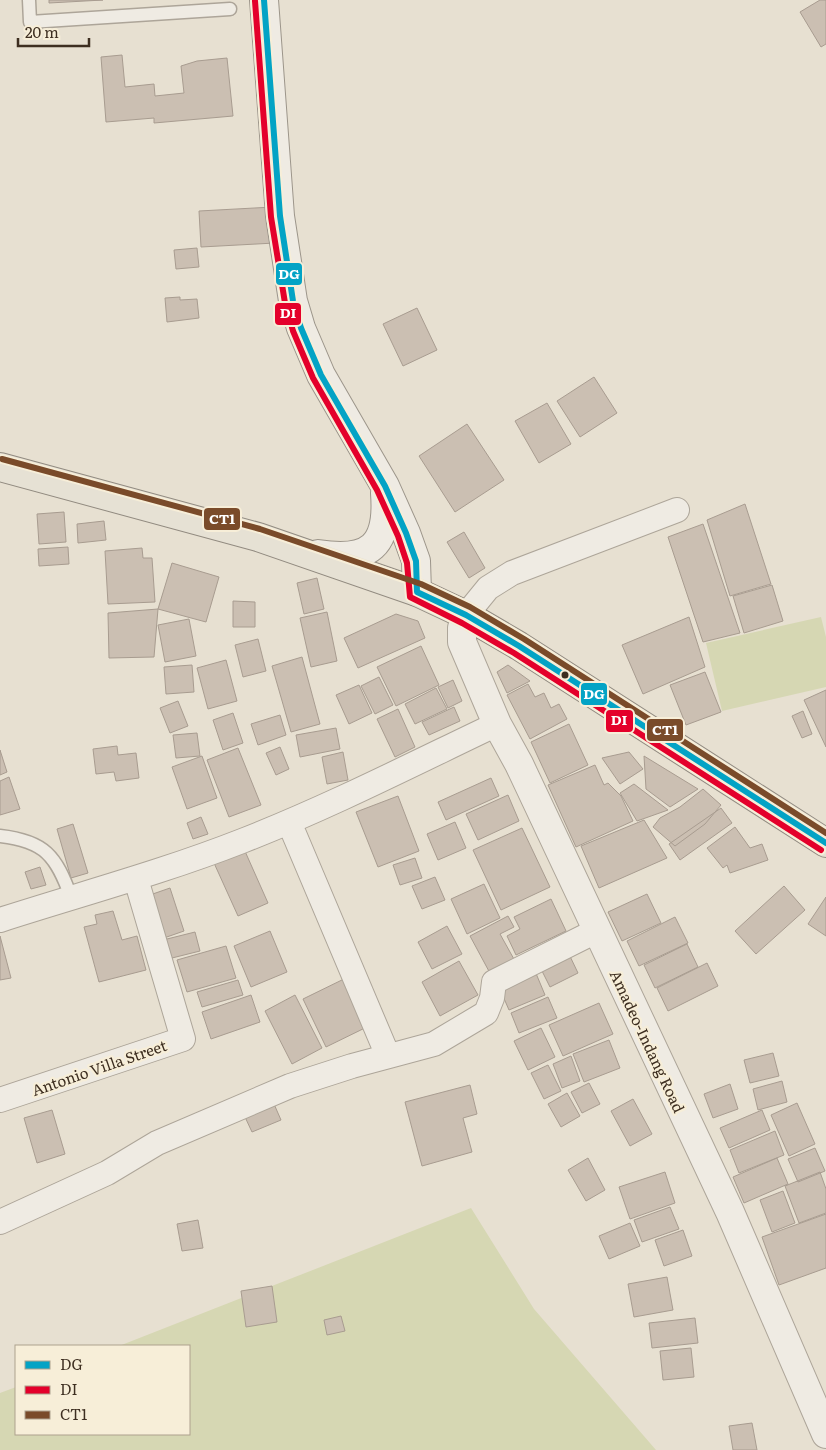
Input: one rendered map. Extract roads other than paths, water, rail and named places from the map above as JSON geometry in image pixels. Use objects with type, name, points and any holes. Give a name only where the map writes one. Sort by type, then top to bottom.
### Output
[{"type":"main road","points":[[0,467],[194,519],[303,551],[417,592],[466,615],[591,692],[826,843]]},
{"type":"street","points":[[264,0],[280,216],[293,301],[301,328],[320,375],[385,486],[406,533],[416,561],[417,592]]},
{"type":"street","points":[[303,551],[340,557],[367,551],[382,533],[385,524],[385,486]]},
{"type":"street","points":[[466,615],[488,588],[512,573],[677,510]]},
{"type":"street","name":"Amadeo-Indang Road","points":[[466,615],[461,637],[497,724],[519,764],[730,1212],[826,1434]]},
{"type":"street","points":[[0,920],[71,897],[136,879],[289,822],[497,724]]},
{"type":"street","points":[[289,822],[388,1056]]},
{"type":"street","name":"Antonio Villa Street","points":[[0,1100],[183,1038],[136,879]]},
{"type":"street","points":[[0,1222],[107,1173],[157,1142],[290,1086],[434,1044],[464,1028],[486,1013],[492,998],[494,982],[596,931]]},
{"type":"lane","points":[[29,0],[30,22],[230,9]]},
{"type":"lane","points":[[0,836],[22,838],[47,851],[62,874],[71,897]]}]
